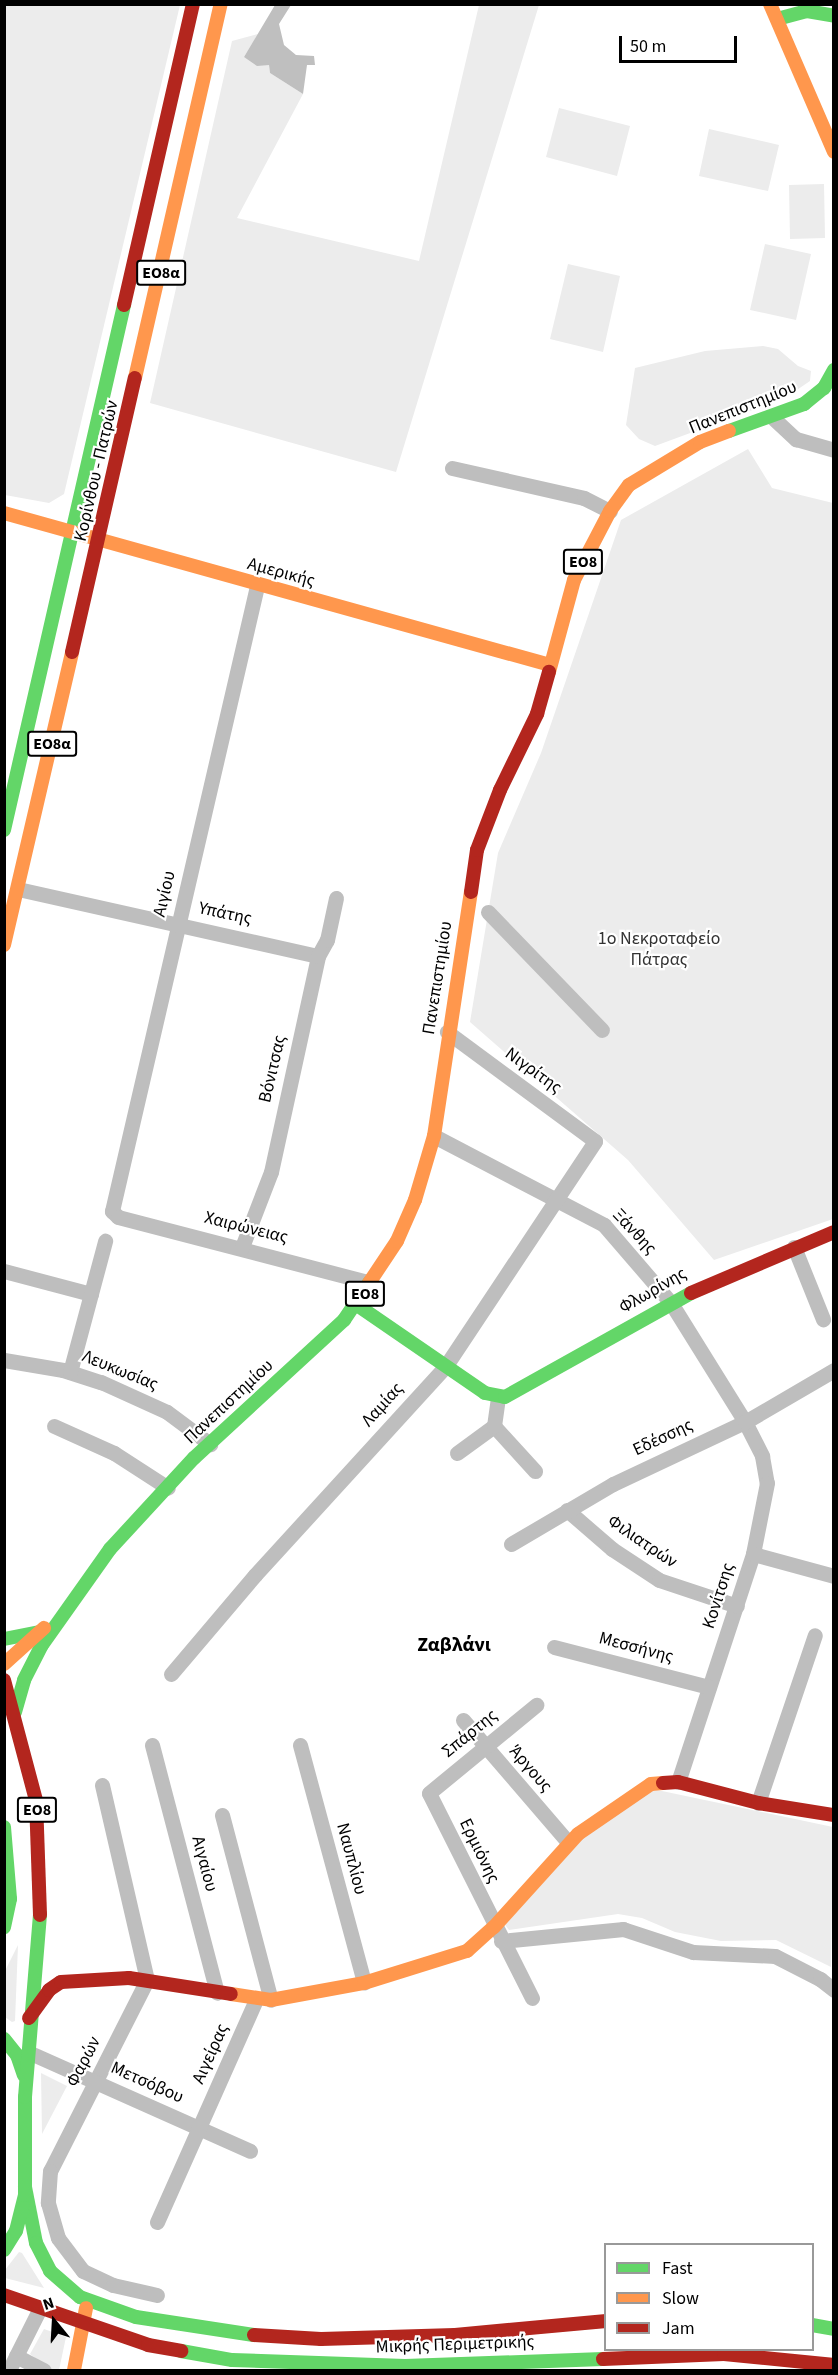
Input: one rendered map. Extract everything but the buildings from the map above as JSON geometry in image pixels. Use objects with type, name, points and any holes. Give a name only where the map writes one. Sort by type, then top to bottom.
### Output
[{"type":"main road","name":"Κορίνθου - Πατρών","points":[[4,830],[193,4]]},
{"type":"main road","name":"Κορίνθου - Πατρών","points":[[4,945],[100,542],[221,4]]},
{"type":"main road","points":[[770,4],[834,152]]},
{"type":"main road","points":[[777,19],[802,8],[834,16]]},
{"type":"main road","name":"Πανεπιστημίου","points":[[40,1909],[36,1800],[15,1712],[27,1671],[64,1613],[110,1549],[210,1444],[357,1305],[372,1283],[415,1200],[434,1136],[447,1032],[477,850],[500,790],[537,714],[574,580],[610,511],[629,486],[700,442],[772,417],[814,397],[834,370]]},
{"type":"main road","name":"Αμερικής","points":[[4,513],[73,535],[550,665]]},
{"type":"main road","name":"Φλωρίνης","points":[[498,1397],[518,1393],[671,1303],[733,1270],[834,1232]]},
{"type":"main road","points":[[357,1305],[445,1367],[498,1397]]},
{"type":"main road","name":"Πανεπιστημίου","points":[[4,1664],[64,1613]]},
{"type":"main road","points":[[4,1639],[39,1632]]},
{"type":"main road","points":[[4,1680],[15,1712]]},
{"type":"main road","points":[[29,2018],[49,1990],[61,1982],[147,1980],[263,2000],[364,1983],[448,1960],[467,1951],[494,1927],[568,1842],[643,1787],[678,1782],[758,1803],[834,1815]]},
{"type":"main road","name":"ΕΟ8","points":[[4,1827],[6,1917]]},
{"type":"main road","points":[[40,1909],[44,1961],[61,1982]]},
{"type":"main road","name":"ΕΟ8","points":[[4,2250],[21,2216],[25,2187],[25,2097],[29,2018],[40,1909]]},
{"type":"main road","name":"ΕΟ8","points":[[4,2038],[21,2065],[25,2097]]},
{"type":"main road","name":"Μικρής Περιμετρικής","points":[[25,2187],[33,2232],[45,2263],[63,2285],[87,2301],[136,2317],[201,2329],[321,2339],[454,2335],[604,2321]]},
{"type":"main road","name":"Μικρής Περιμετρικής","points":[[4,2295],[83,2324],[165,2349],[261,2362],[405,2366],[724,2354],[834,2365]]},
{"type":"main road","points":[[74,2370],[87,2301]]},
{"type":"main road","points":[[814,2325],[834,2329]]},
{"type":"street","points":[[772,417],[796,439],[834,450]]},
{"type":"street","points":[[452,468],[584,498],[610,511]]},
{"type":"street","name":"Αιγίου","points":[[112,1211],[257,586]]},
{"type":"street","name":"Υπάτης","points":[[18,889],[318,956]]},
{"type":"street","name":"Βόνιτσας","points":[[242,1247],[271,1172],[318,956],[327,940],[336,898]]},
{"type":"street","points":[[488,912],[602,1030]]},
{"type":"street","name":"Νιγρίτης","points":[[447,1032],[595,1141]]},
{"type":"street","name":"Ξάνθης","points":[[434,1136],[554,1201],[604,1225],[671,1303],[745,1422]]},
{"type":"street","name":"Λαμίας","points":[[171,1674],[445,1367],[595,1141]]},
{"type":"street","name":"Χαιρώνειας","points":[[112,1211],[118,1217],[242,1247],[372,1283]]},
{"type":"street","points":[[70,1372],[105,1241]]},
{"type":"street","points":[[794,1247],[824,1319]]},
{"type":"street","points":[[4,1272],[91,1294]]},
{"type":"street","name":"Λευκωσίας","points":[[4,1360],[70,1372],[167,1412],[210,1444]]},
{"type":"street","name":"Εδέσσης","points":[[511,1544],[567,1510],[660,1460],[745,1422],[833,1372]]},
{"type":"street","points":[[457,1453],[494,1426],[498,1397]]},
{"type":"street","name":"Κονίτσης","points":[[678,1782],[753,1554],[768,1474],[745,1422]]},
{"type":"street","points":[[54,1426],[114,1453],[168,1488]]},
{"type":"street","points":[[494,1426],[535,1471]]},
{"type":"street","name":"Φιλιατρών","points":[[567,1510],[612,1549],[658,1580],[737,1606]]},
{"type":"street","points":[[753,1554],[834,1576]]},
{"type":"street","points":[[758,1803],[815,1635]]},
{"type":"street","name":"Μεσσήνης","points":[[554,1647],[709,1688]]},
{"type":"street","name":"Σπάρτης","points":[[429,1793],[536,1705]]},
{"type":"street","name":"Άργους","points":[[463,1720],[568,1842]]},
{"type":"street","name":"Αιγαίου","points":[[152,1745],[217,1993]]},
{"type":"street","name":"Ναυπλίου","points":[[300,1745],[364,1983]]},
{"type":"street","points":[[102,1785],[147,1980]]},
{"type":"street","name":"Ερμιόνης","points":[[429,1793],[501,1941],[532,1998]]},
{"type":"street","points":[[222,1815],[263,2000]]},
{"type":"street","points":[[501,1941],[623,1929],[693,1952],[775,1956],[820,1979],[834,1990]]},
{"type":"street","name":"Φαρών","points":[[147,1980],[50,2171],[47,2191],[50,2216],[58,2238],[72,2260],[92,2277],[157,2295]]},
{"type":"street","name":"Αιγείρας","points":[[157,2222],[199,2128],[263,2000]]},
{"type":"street","name":"Μετσόβου","points":[[28,2052],[250,2151]]},
{"type":"street","points":[[87,2301],[92,2277]]},
{"type":"street","points":[[40,2308],[13,2363],[44,2370]]},
{"type":"green space","points":[[5,5],[180,5],[64,494],[49,503],[5,495]]},
{"type":"green space","points":[[479,5],[539,5],[396,472],[150,403],[232,41],[258,34],[244,57],[269,64],[270,73],[303,94],[237,218],[419,261]]},
{"type":"green space","points":[[559,108],[630,126],[617,176],[546,157]]},
{"type":"green space","points":[[709,129],[779,145],[768,191],[699,176]]},
{"type":"green space","points":[[824,184],[825,238],[790,239],[789,185]]},
{"type":"green space","points":[[765,244],[811,254],[796,320],[750,310]]},
{"type":"green space","points":[[568,264],[620,276],[603,352],[550,339]]},
{"type":"green space","points":[[763,346],[778,349],[798,366],[811,371],[810,381],[785,398],[655,446],[639,439],[626,425],[635,368],[705,351]]},
{"type":"green space","name":"1o Νεκροταφείο Πάτρας","points":[[748,449],[772,488],[833,503],[833,1219],[714,1260],[628,1160],[470,1022],[498,853],[541,753],[621,520]]},
{"type":"green space","points":[[643,1787],[833,1827],[831,1967],[776,1940],[721,1941],[675,1932],[642,1918],[618,1914],[509,1930],[505,1925],[557,1855]]},
{"type":"green space","points":[[18,1945],[15,2021],[12,2022],[5,2017],[5,1971]]},
{"type":"green space","points":[[41,2073],[67,2086],[42,2134]]},
{"type":"green space","points":[[19,2252],[22,2253],[44,2288],[5,2278],[5,2270]]},
{"type":"green space","points":[[44,2329],[66,2337],[59,2370],[51,2370],[30,2354]]},
{"type":"shaded area","points":[[275,5],[291,5],[279,24],[284,45],[296,55],[314,56],[315,65],[307,65],[303,94],[270,73],[269,65],[257,66],[244,57]]},
{"type":"traffic: fast","points":[[777,19],[807,11],[834,16]]},
{"type":"traffic: fast","points":[[4,830],[124,305]]},
{"type":"traffic: fast","points":[[729,431],[804,404],[824,388],[834,370]]},
{"type":"traffic: fast","points":[[15,1712],[24,1680],[42,1645],[110,1549],[194,1458],[344,1320],[369,1283]]},
{"type":"traffic: fast","points":[[357,1305],[485,1393],[505,1397],[691,1293]]},
{"type":"traffic: fast","points":[[4,1639],[39,1632]]},
{"type":"traffic: fast","points":[[4,1827],[10,1899],[4,1927]]},
{"type":"traffic: fast","points":[[4,2250],[16,2231],[25,2195],[25,2097],[40,1915]]},
{"type":"traffic: fast","points":[[4,2039],[17,2055],[24,2075]]},
{"type":"traffic: fast","points":[[25,2187],[36,2243],[50,2271],[80,2297],[136,2317],[254,2335]]},
{"type":"traffic: fast","points":[[814,2325],[834,2329]]},
{"type":"traffic: fast","points":[[181,2351],[232,2360],[405,2366],[603,2359]]},
{"type":"traffic: slow","points":[[135,378],[221,4]]},
{"type":"traffic: slow","points":[[770,4],[834,152]]},
{"type":"traffic: slow","points":[[549,672],[574,580],[610,511],[629,485],[700,442],[729,431]]},
{"type":"traffic: slow","points":[[4,513],[550,665]]},
{"type":"traffic: slow","points":[[4,945],[72,652]]},
{"type":"traffic: slow","points":[[369,1283],[397,1241],[415,1200],[434,1136],[471,892]]},
{"type":"traffic: slow","points":[[4,1664],[44,1628]]},
{"type":"traffic: slow","points":[[231,1994],[271,2000],[364,1983],[467,1951],[494,1927],[578,1834],[651,1784],[663,1783]]},
{"type":"traffic: slow","points":[[74,2370],[86,2308]]},
{"type":"traffic: jam","points":[[124,305],[193,4]]},
{"type":"traffic: jam","points":[[72,652],[135,378]]},
{"type":"traffic: jam","points":[[471,892],[477,850],[500,790],[537,714],[549,672]]},
{"type":"traffic: jam","points":[[691,1293],[834,1232]]},
{"type":"traffic: jam","points":[[4,1680],[36,1800],[40,1915]]},
{"type":"traffic: jam","points":[[663,1783],[678,1782],[758,1803],[834,1815]]},
{"type":"traffic: jam","points":[[29,2018],[49,1990],[61,1982],[129,1978],[231,1994]]},
{"type":"traffic: jam","points":[[4,2295],[148,2345],[181,2351]]},
{"type":"traffic: jam","points":[[254,2335],[321,2339],[455,2335],[604,2321]]},
{"type":"traffic: jam","points":[[603,2359],[724,2354],[834,2365]]},
{"type":"district","name":"Ζαβλάνι","points":[[454,1645]]}]
